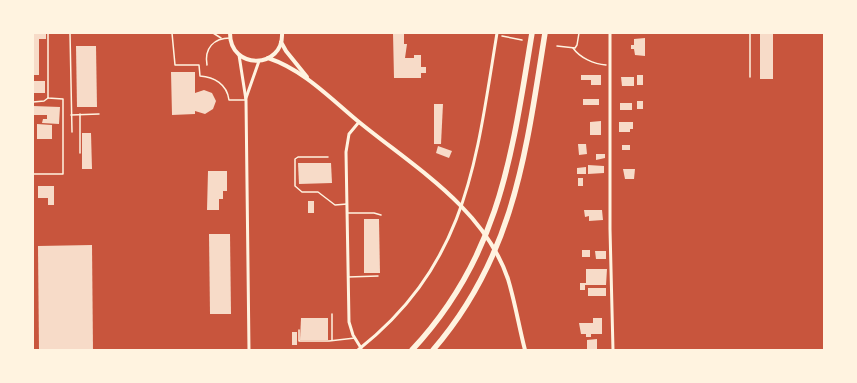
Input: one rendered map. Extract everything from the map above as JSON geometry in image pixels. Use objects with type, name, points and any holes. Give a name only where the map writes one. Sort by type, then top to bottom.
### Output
[{"type":"highway","points":[[412,350],[430,329],[458,290],[474,262],[492,219],[511,154],[532,33]]},
{"type":"highway","points":[[433,350],[462,313],[487,271],[505,229],[518,188],[527,144],[545,33]]},
{"type":"street","points":[[359,122],[349,134],[346,144],[349,322],[360,349],[386,327],[421,285],[440,254],[459,217],[475,164],[497,33]]},
{"type":"street","points":[[230,34],[232,44],[239,55],[246,100],[249,350]]},
{"type":"street","points":[[239,55],[252,61],[259,61],[268,58],[274,54],[281,42],[282,34]]},
{"type":"street","points":[[610,34],[613,350]]},
{"type":"street","points":[[281,42],[286,51],[312,82]]},
{"type":"street","points":[[268,58],[279,62],[312,82],[359,122],[445,190],[457,202],[478,226],[497,256],[507,278],[525,350]]},
{"type":"street","points":[[246,100],[259,61]]},
{"type":"lane","points":[[48,33],[48,98]]},
{"type":"lane","points":[[70,33],[72,132]]},
{"type":"lane","points":[[172,33],[175,65],[199,65],[200,76],[211,78],[221,84],[227,92],[229,100],[246,100]]},
{"type":"lane","points":[[212,33],[221,38]]},
{"type":"lane","points":[[750,33],[750,77]]},
{"type":"lane","points":[[207,65],[206,57],[209,48],[221,38],[230,34]]},
{"type":"lane","points":[[33,102],[44,101],[48,98],[63,99],[63,174],[33,174]]},
{"type":"lane","points":[[80,114],[80,154]]},
{"type":"lane","points":[[72,115],[99,114]]},
{"type":"lane","points":[[328,157],[298,157],[296,159],[295,186],[302,192],[318,192],[335,205],[347,204]]},
{"type":"lane","points":[[348,213],[374,213],[381,215]]},
{"type":"lane","points":[[348,276],[378,276]]},
{"type":"lane","points":[[332,314],[332,340]]},
{"type":"lane","points":[[299,330],[299,341],[355,338]]},
{"type":"path","points":[[502,33],[501,36],[522,40]]},
{"type":"path","points":[[573,48],[577,45],[579,33]]},
{"type":"path","points":[[557,46],[573,48],[577,54],[587,59],[599,64],[610,65]]},
{"type":"building","points":[[33,33],[46,33],[46,39],[39,39],[39,75],[33,75]]},
{"type":"building","points":[[393,33],[404,33],[404,44],[407,44],[405,58],[414,58],[414,55],[421,55],[421,67],[426,67],[426,73],[421,73],[421,78],[394,78]]},
{"type":"building","points":[[760,33],[773,33],[773,79],[760,79]]},
{"type":"building","points":[[645,38],[645,56],[635,55],[634,49],[631,49],[631,45],[634,45],[634,39]]},
{"type":"building","points":[[76,46],[96,46],[97,107],[77,107]]},
{"type":"building","points":[[171,72],[195,72],[195,93],[204,90],[212,93],[216,101],[213,109],[205,114],[195,111],[195,114],[172,115]]},
{"type":"building","points":[[581,75],[601,75],[601,85],[591,85],[591,80],[581,80]]},
{"type":"building","points":[[637,75],[643,75],[643,85],[637,85]]},
{"type":"building","points":[[621,77],[634,77],[634,86],[622,86]]},
{"type":"building","points":[[33,81],[45,81],[45,93],[33,93]]},
{"type":"building","points":[[583,99],[599,99],[599,105],[583,105]]},
{"type":"building","points":[[637,101],[643,101],[643,109],[637,109]]},
{"type":"building","points":[[620,103],[632,103],[632,110],[620,110]]},
{"type":"building","points":[[434,104],[443,104],[441,144],[434,144]]},
{"type":"building","points":[[33,106],[60,107],[59,124],[42,123],[43,119],[47,119],[47,115],[33,115]]},
{"type":"building","points":[[601,121],[601,135],[590,135],[590,122]]},
{"type":"building","points":[[619,122],[633,122],[633,129],[630,129],[630,132],[619,132]]},
{"type":"building","points":[[37,124],[52,125],[52,139],[37,139]]},
{"type":"building","points":[[82,133],[91,133],[92,169],[82,169]]},
{"type":"building","points":[[578,144],[586,144],[587,154],[579,155]]},
{"type":"building","points":[[622,145],[630,145],[630,150],[622,150]]},
{"type":"building","points":[[438,146],[452,151],[449,158],[436,153]]},
{"type":"building","points":[[596,154],[605,154],[605,158],[596,160]]},
{"type":"building","points":[[298,163],[331,163],[332,183],[299,184]]},
{"type":"building","points":[[588,165],[604,166],[604,173],[588,174]]},
{"type":"building","points":[[586,167],[586,174],[577,174],[577,168]]},
{"type":"building","points":[[623,169],[635,169],[634,179],[625,179]]},
{"type":"building","points":[[208,171],[227,171],[227,191],[223,191],[223,199],[219,199],[219,210],[207,210]]},
{"type":"building","points":[[578,178],[583,178],[583,186],[578,186]]},
{"type":"building","points":[[38,186],[54,186],[54,205],[48,205],[48,198],[38,198]]},
{"type":"building","points":[[308,201],[314,201],[314,213],[308,213]]},
{"type":"building","points":[[584,210],[602,210],[603,220],[589,221],[589,216],[585,217]]},
{"type":"building","points":[[364,219],[379,219],[380,273],[364,273]]},
{"type":"building","points":[[209,234],[230,234],[231,314],[210,314]]},
{"type":"building","points":[[92,245],[93,350],[39,350],[38,246]]},
{"type":"building","points":[[582,250],[590,250],[590,257],[582,257]]},
{"type":"building","points":[[595,251],[606,251],[606,259],[596,259]]},
{"type":"building","points":[[586,269],[607,269],[606,285],[585,285],[585,290],[580,290],[580,283],[586,283]]},
{"type":"building","points":[[588,288],[606,288],[606,296],[588,296]]},
{"type":"building","points":[[301,318],[328,318],[328,340],[300,340]]},
{"type":"building","points":[[593,318],[602,318],[602,334],[591,334],[591,337],[586,337],[586,334],[581,334],[579,323],[593,323]]},
{"type":"building","points":[[292,332],[297,332],[297,345],[292,345]]},
{"type":"building","points":[[597,339],[597,350],[587,350],[587,340]]}]
